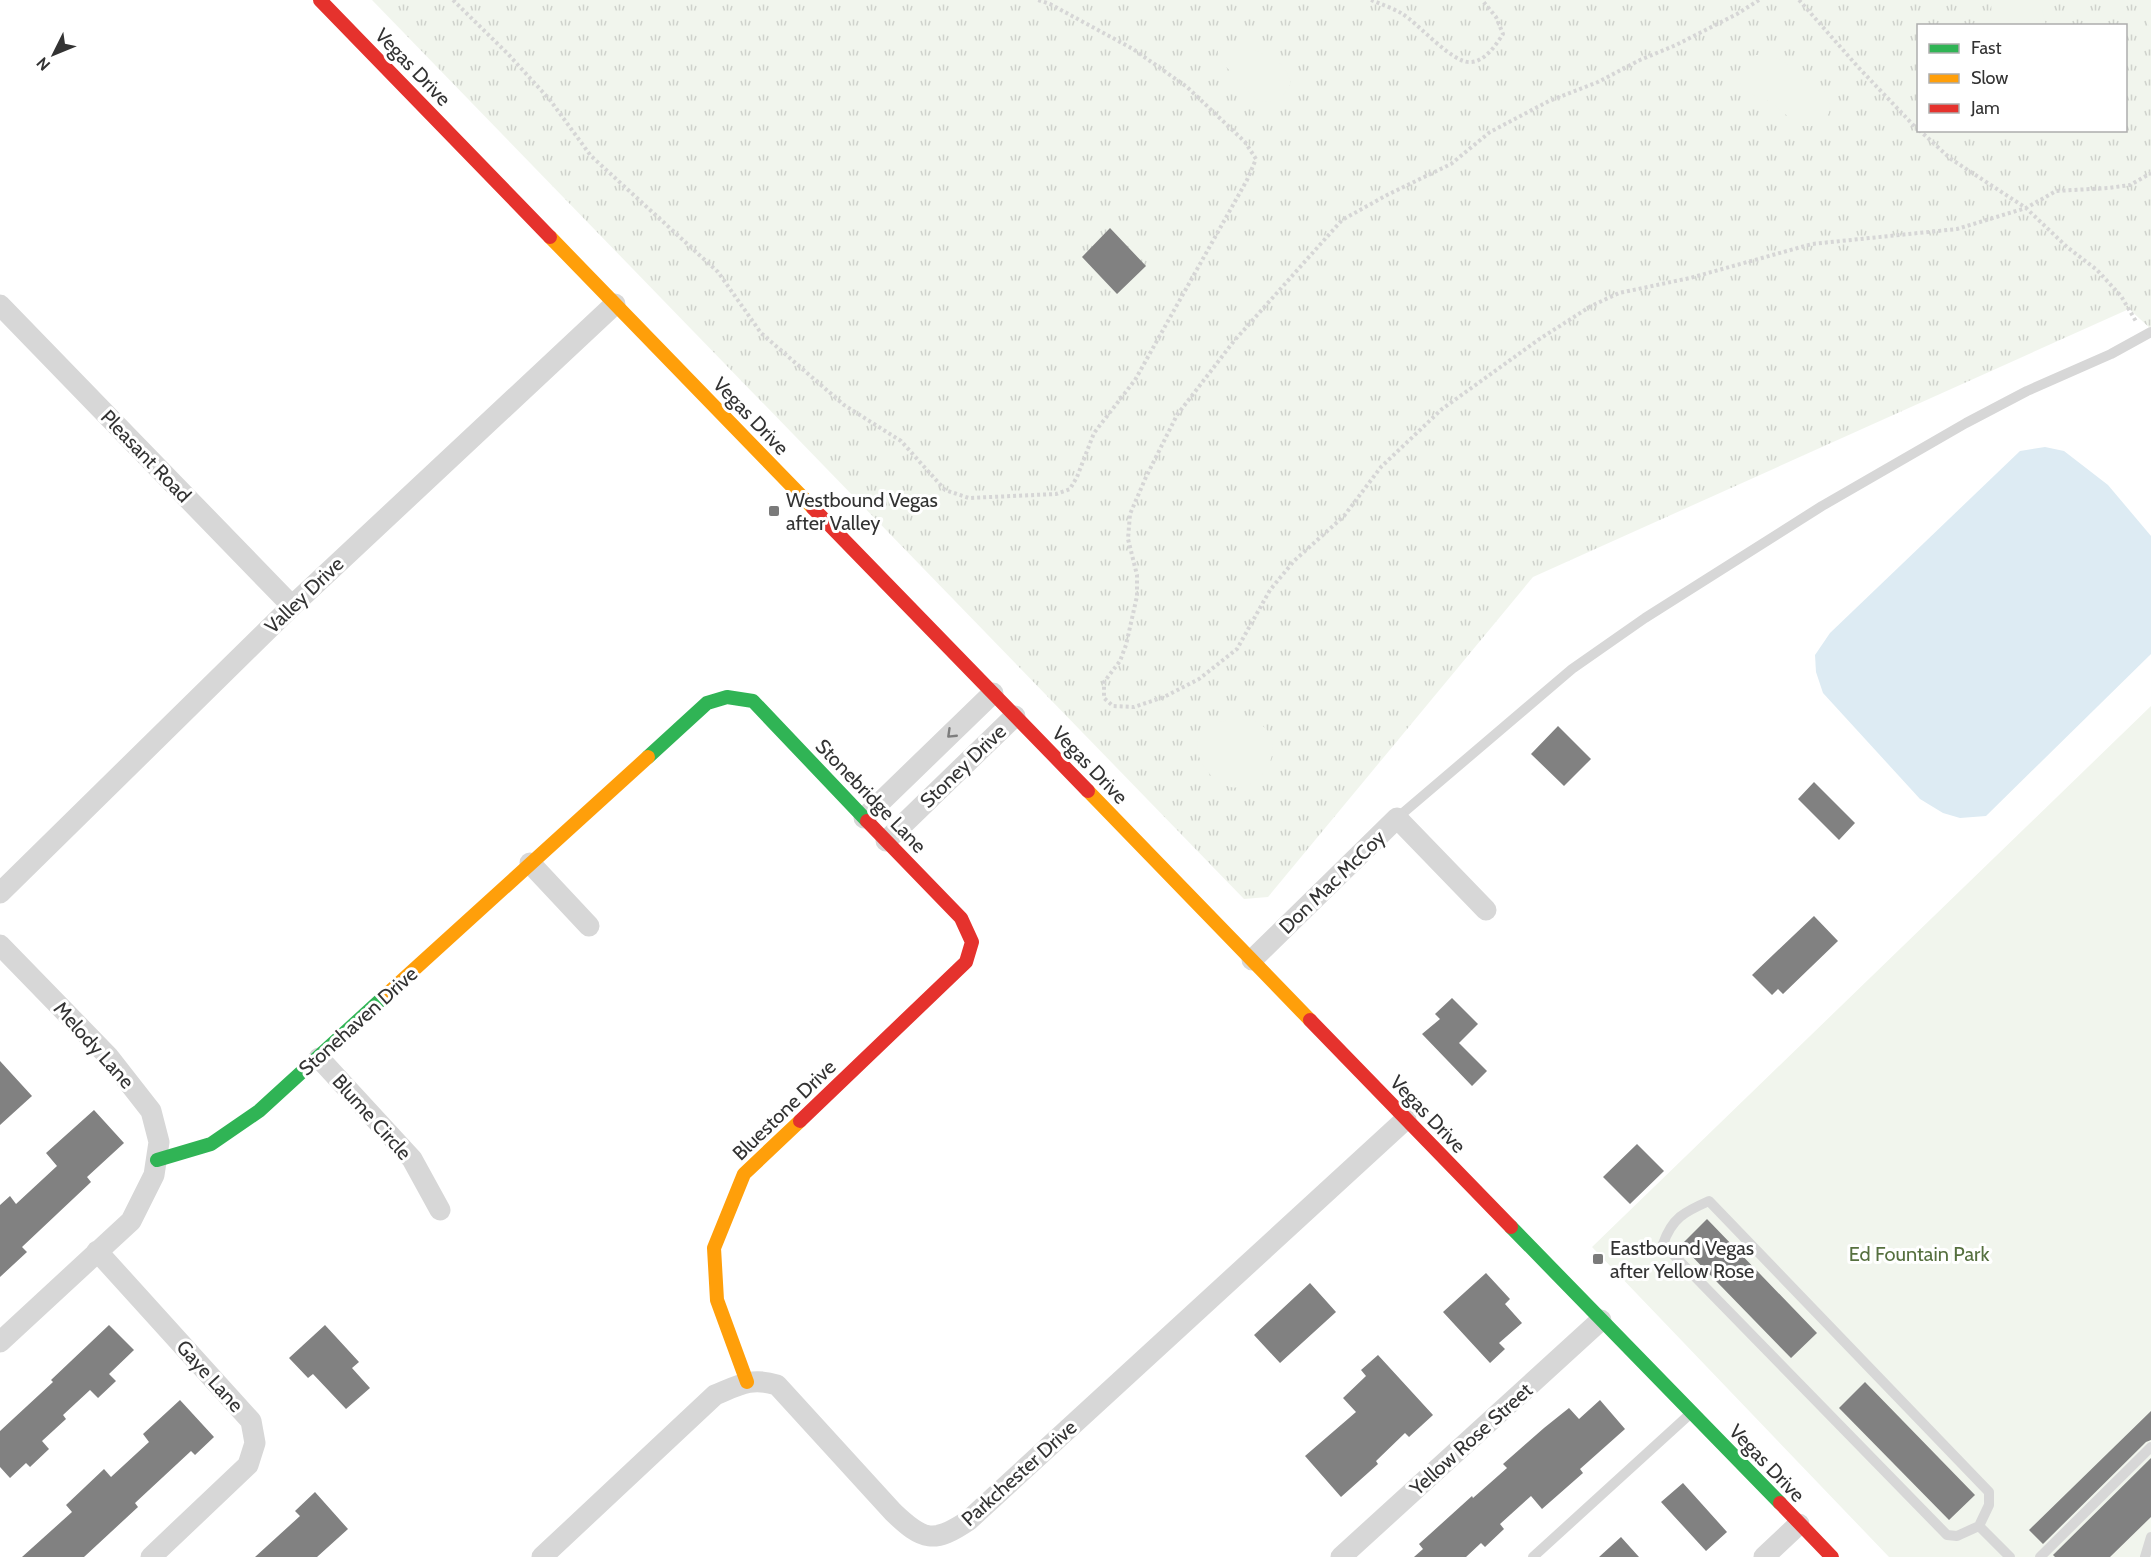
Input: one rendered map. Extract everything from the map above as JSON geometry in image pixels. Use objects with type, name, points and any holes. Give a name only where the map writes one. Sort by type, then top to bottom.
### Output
[{"type":"main road","name":"Vegas Drive","points":[[320,0],[1832,1557]]},
{"type":"main road","name":"Stonebridge Lane","points":[[727,697],[753,701],[962,918],[972,942]]},
{"type":"main road","name":"Stonehaven Drive","points":[[157,1160],[211,1144],[259,1111],[707,703],[727,697]]},
{"type":"main road","name":"Bluestone Drive","points":[[747,1382],[717,1300],[714,1248],[744,1174],[966,963],[972,942]]},
{"type":"street","name":"Valley Drive","points":[[0,893],[291,606],[615,304]]},
{"type":"street","name":"Pleasant Road","points":[[0,305],[291,606]]},
{"type":"street","name":"Stoney Drive","points":[[864,818],[993,693]]},
{"type":"street","name":"Stoney Drive","points":[[886,841],[1015,716]]},
{"type":"street","name":"Don Mac McCoy","points":[[1252,960],[1397,818],[1486,910]]},
{"type":"street","points":[[530,863],[589,926]]},
{"type":"street","name":"Melody Lane","points":[[0,945],[108,1056],[151,1111],[159,1142],[157,1160]]},
{"type":"street","name":"Blume Circle","points":[[319,1058],[412,1159],[440,1210]]},
{"type":"street","name":"Parkchester Drive","points":[[542,1557],[715,1395],[747,1382],[761,1380],[777,1385],[912,1530],[931,1537],[951,1532],[969,1520],[1406,1119]]},
{"type":"street","points":[[0,1342],[131,1221],[154,1175],[157,1160]]},
{"type":"street","name":"Gaye Lane","points":[[97,1251],[251,1421],[255,1443],[248,1465],[151,1557]]},
{"type":"street","name":"Yellow Rose Street","points":[[1341,1557],[1601,1320]]},
{"type":"street","points":[[1764,1557],[1799,1524]]},
{"type":"lane","points":[[1397,818],[1572,669],[1654,612],[1822,506],[1966,423],[2027,391],[2111,354],[2148,334]]},
{"type":"lane","points":[[1709,1201],[1989,1492],[1989,1505],[1979,1526],[1957,1536],[1947,1535],[1664,1244],[1668,1229],[1676,1219],[1689,1209],[1709,1201]]},
{"type":"lane","points":[[1533,1557],[1691,1413]]},
{"type":"lane","points":[[2040,1557],[2151,1448]]},
{"type":"lane","points":[[1979,1526],[2010,1557]]},
{"type":"lane","points":[[2145,1557],[2151,1537]]},
{"type":"lane","points":[[2145,1557],[2151,1554]]},
{"type":"path","points":[[453,0],[508,54],[550,100],[591,156],[718,272],[761,333],[844,405],[901,441],[945,489],[969,498],[1056,494],[1070,489],[1094,433],[1135,380],[1256,159],[1245,142],[1188,87],[1133,49],[1050,4],[1038,0]]},
{"type":"path","points":[[1371,0],[1402,13],[1452,55],[1467,63],[1480,60],[1496,45],[1503,34],[1496,17],[1482,0]]},
{"type":"path","points":[[1759,0],[1737,14],[1676,45],[1640,60],[1598,82],[1550,101],[1490,132],[1451,164],[1342,220],[1234,341],[1177,415],[1146,477],[1130,514],[1128,539],[1137,575],[1137,596],[1120,661],[1104,682],[1104,698],[1113,706],[1134,707],[1164,697],[1199,680],[1237,649],[1276,583],[1294,561],[1344,516],[1381,467],[1442,409],[1538,340],[1591,306],[1619,294],[1690,278],[1812,244],[1957,229],[2026,208],[2056,190],[2108,188],[2130,184],[2151,173]]},
{"type":"path","points":[[1799,0],[1858,67],[1917,128]]},
{"type":"path","points":[[1921,132],[1951,159],[2026,208],[2067,248],[2097,270],[2121,296],[2148,334]]},
{"type":"green space","points":[[372,0],[2151,0],[2151,329],[2129,309],[1533,577],[1268,897],[1244,899]]},
{"type":"green space","points":[[1991,0],[2035,0],[2042,10],[2046,24],[1992,24]]},
{"type":"green space","points":[[2144,0],[2151,0],[2151,33],[2143,10]]},
{"type":"green space","points":[[1230,41],[1242,43],[1284,67],[1291,82],[1283,95],[1269,102],[1258,100],[1250,93],[1218,56],[1218,51],[1222,46]]},
{"type":"green space","points":[[1756,55],[1776,58],[1792,66],[1822,89],[1830,104],[1830,109],[1823,122],[1813,126],[1800,124],[1775,105],[1743,88],[1739,72],[1745,62]]},
{"type":"green space","name":"Ed Fountain Park","points":[[2151,706],[2151,1557],[1889,1557],[1592,1247]]},
{"type":"green space","points":[[1245,719],[1262,726],[1271,737],[1273,751],[1268,765],[1259,778],[1247,786],[1232,787],[1216,780],[1204,767],[1197,743],[1205,729],[1213,724]]},
{"type":"shaded area","points":[[2045,447],[2064,451],[2108,485],[2151,536],[2151,654],[1986,816],[1960,818],[1943,813],[1920,799],[1823,693],[1816,672],[1815,655],[1830,633],[2020,451]]},
{"type":"building","points":[[1110,228],[1146,266],[1117,294],[1082,257]]},
{"type":"building","points":[[1558,726],[1591,759],[1564,786],[1531,754]]},
{"type":"building","points":[[1814,782],[1855,823],[1839,840],[1798,799]]},
{"type":"building","points":[[1814,916],[1838,941],[1783,994],[1778,989],[1772,995],[1752,975]]},
{"type":"building","points":[[1452,998],[1478,1024],[1459,1043],[1487,1071],[1472,1086],[1422,1034],[1440,1019],[1435,1014]]},
{"type":"building","points":[[0,1061],[32,1096],[0,1125]]},
{"type":"building","points":[[94,1110],[124,1143],[87,1177],[91,1182],[22,1247],[27,1252],[0,1277],[0,1205],[10,1196],[16,1204],[57,1166],[46,1153]]},
{"type":"building","points":[[1637,1144],[1664,1171],[1630,1204],[1603,1177]]},
{"type":"building","points":[[1707,1219],[1817,1333],[1791,1358],[1681,1245]]},
{"type":"building","points":[[1486,1273],[1510,1299],[1505,1304],[1522,1323],[1499,1343],[1505,1349],[1490,1363],[1443,1312]]},
{"type":"building","points":[[1310,1283],[1336,1312],[1280,1363],[1254,1335]]},
{"type":"building","points":[[109,1325],[134,1350],[109,1374],[116,1381],[98,1398],[90,1390],[63,1415],[66,1419],[42,1441],[49,1449],[30,1467],[26,1463],[10,1478],[0,1467],[0,1431],[53,1382],[51,1380]]},
{"type":"building","points":[[325,1325],[359,1362],[352,1368],[370,1388],[346,1409],[313,1374],[308,1378],[289,1358]]},
{"type":"building","points":[[1378,1355],[1433,1415],[1409,1437],[1405,1433],[1376,1461],[1378,1464],[1341,1497],[1305,1456],[1356,1412],[1343,1398],[1366,1376],[1361,1370]]},
{"type":"building","points":[[1865,1382],[1975,1495],[1949,1520],[1839,1408]]},
{"type":"building","points":[[180,1400],[214,1437],[195,1455],[191,1451],[135,1503],[138,1507],[84,1557],[22,1557],[72,1512],[66,1505],[104,1469],[111,1477],[149,1442],[143,1434]]},
{"type":"building","points":[[1600,1400],[1625,1429],[1580,1469],[1583,1473],[1542,1509],[1531,1496],[1500,1524],[1504,1529],[1485,1547],[1481,1543],[1466,1557],[1414,1557],[1423,1549],[1419,1544],[1507,1468],[1503,1464],[1544,1428],[1569,1408],[1579,1419]]},
{"type":"building","points":[[2151,1411],[2151,1440],[2146,1442],[2043,1544],[2029,1530]]},
{"type":"building","points":[[2151,1458],[2151,1517],[2110,1557],[2055,1557],[2053,1555]]},
{"type":"building","points":[[1683,1483],[1727,1532],[1706,1551],[1661,1502]]},
{"type":"building","points":[[315,1492],[348,1529],[317,1557],[255,1557],[300,1516],[295,1511]]},
{"type":"building","points":[[1621,1537],[1639,1557],[1599,1557]]},
{"type":"traffic: fast","points":[[648,757],[707,703],[727,697],[753,701],[867,821]]},
{"type":"traffic: fast","points":[[157,1160],[211,1144],[259,1111],[386,995]]},
{"type":"traffic: fast","points":[[1511,1227],[1780,1503]]},
{"type":"traffic: slow","points":[[550,237],[813,508]]},
{"type":"traffic: slow","points":[[386,995],[648,757]]},
{"type":"traffic: slow","points":[[1088,791],[1310,1020]]},
{"type":"traffic: slow","points":[[747,1382],[717,1300],[714,1248],[744,1174],[800,1121]]},
{"type":"traffic: jam","points":[[320,0],[550,237]]},
{"type":"traffic: jam","points":[[813,508],[1088,791]]},
{"type":"traffic: jam","points":[[800,1121],[966,962],[972,942],[961,918],[867,821]]},
{"type":"traffic: jam","points":[[1310,1020],[1511,1227]]},
{"type":"traffic: jam","points":[[1780,1503],[1832,1557]]},
{"type":"place","name":"Westbound Vegas after Valley","points":[[774,511]]},
{"type":"place","name":"Eastbound Vegas after Yellow Rose","points":[[1598,1259]]}]
